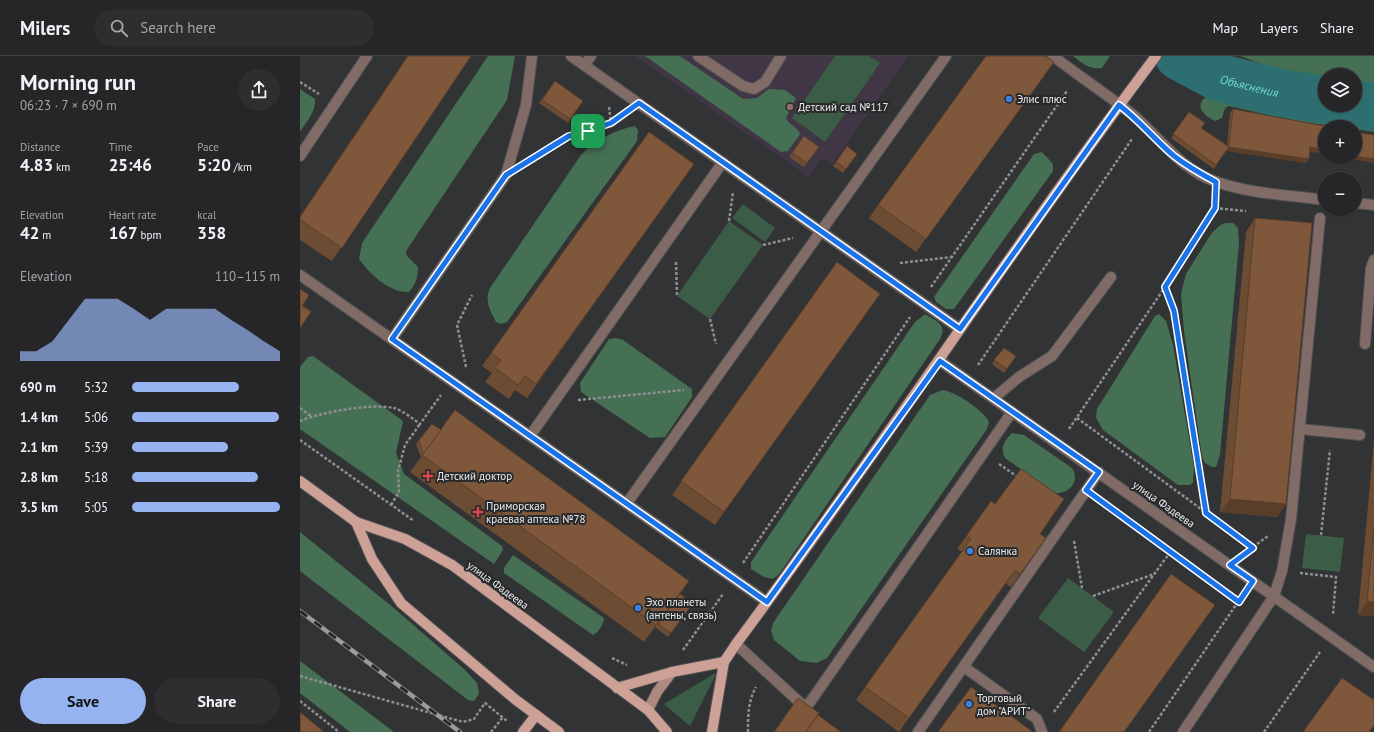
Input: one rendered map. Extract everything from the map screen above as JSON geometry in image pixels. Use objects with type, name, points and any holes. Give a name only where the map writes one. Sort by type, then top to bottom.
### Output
[{"type":"main road","points":[[712,732],[724,662],[940,361],[960,329],[1119,105],[1156,56]]},
{"type":"main road","name":"улица Фадеева","points":[[300,481],[356,522],[405,539],[452,565],[648,710],[667,732]]},
{"type":"main road","points":[[356,522],[372,559],[401,602],[536,716],[559,732]]},
{"type":"main road","points":[[617,688],[672,672],[724,662]]},
{"type":"main road","points":[[648,710],[657,692],[672,672]]},
{"type":"main road","points":[[523,732],[536,716]]},
{"type":"street","points":[[300,156],[367,56]]},
{"type":"street","points":[[392,339],[506,175],[526,105],[532,56]]},
{"type":"street","points":[[571,56],[960,329]]},
{"type":"street","points":[[584,65],[591,56]]},
{"type":"street","points":[[698,56],[743,86],[754,89],[765,82],[781,56]]},
{"type":"street","points":[[627,503],[946,56]]},
{"type":"street","points":[[1053,56],[1142,123],[1173,155],[1194,170],[1216,182],[1247,190],[1318,199]]},
{"type":"street","points":[[530,436],[722,162]]},
{"type":"street","points":[[1362,204],[1374,205]]},
{"type":"street","points":[[1183,732],[1274,596],[1282,571],[1291,519],[1320,218]]},
{"type":"street","points":[[1365,344],[1371,268],[1374,260]]},
{"type":"street","points":[[300,275],[734,577],[767,602]]},
{"type":"street","points":[[994,398],[1019,377],[1052,356],[1111,277]]},
{"type":"street","name":"улица Фадеева","points":[[940,361],[1374,667]]},
{"type":"street","points":[[806,708],[1012,412]]},
{"type":"street","points":[[1300,429],[1360,435]]},
{"type":"street","points":[[918,732],[1099,472]]},
{"type":"street","points":[[736,644],[806,708],[817,716]]},
{"type":"street","points":[[964,667],[1037,719],[1042,730]]},
{"type":"path","points":[[691,641],[921,301],[1078,75]]},
{"type":"path","points":[[506,175],[569,136],[611,123],[639,103]]},
{"type":"path","points":[[968,380],[1142,123]]},
{"type":"path","points":[[730,221],[735,171]]},
{"type":"path","points":[[1059,445],[1165,287],[1215,208],[1216,182]]},
{"type":"path","points":[[870,266],[952,257]]},
{"type":"path","points":[[1165,287],[1174,311],[1206,513]]},
{"type":"path","points":[[472,295],[457,325],[472,395]]},
{"type":"path","points":[[391,504],[399,492],[398,471],[405,445],[451,380]]},
{"type":"path","points":[[553,403],[709,388]]},
{"type":"path","points":[[300,408],[312,416]]},
{"type":"path","points":[[300,421],[312,416],[344,410],[395,408],[420,424]]},
{"type":"path","points":[[1077,418],[1253,548]]},
{"type":"path","points":[[1321,536],[1332,432]]},
{"type":"path","points":[[984,453],[1020,479]]},
{"type":"path","points":[[1086,490],[1239,602]]},
{"type":"path","points":[[1070,515],[1082,588]]},
{"type":"path","points":[[1230,565],[1291,519]]},
{"type":"path","points":[[1042,730],[1171,551]]},
{"type":"path","points":[[1264,732],[1331,637],[1336,577],[1282,571]]},
{"type":"path","points":[[1092,596],[1154,574]]},
{"type":"path","points":[[1149,732],[1253,581]]},
{"type":"path","points":[[748,732],[749,707],[752,694],[766,672]]},
{"type":"path","points":[[300,676],[463,722],[474,719],[485,703],[502,717],[491,732]]},
{"type":"path","points":[[300,701],[339,732]]},
{"type":"shaded area","name":"Детский сад №117","points":[[635,56],[908,56],[832,165],[822,158],[809,177]]},
{"type":"green space","points":[[488,56],[515,56],[507,100],[406,251],[407,256],[418,267],[415,283],[409,292],[394,289],[387,286],[374,276],[359,259],[362,243]]},
{"type":"green space","points":[[645,56],[680,56],[743,99],[757,98],[769,89],[785,90],[796,98],[786,118],[800,134],[788,151],[781,152]]},
{"type":"green space","points":[[835,56],[869,56],[880,63],[825,142],[792,118]]},
{"type":"green space","points":[[1073,56],[1110,56],[1102,68],[1093,68]]},
{"type":"green space","points":[[1240,56],[1374,56],[1374,86],[1362,84],[1362,68],[1318,68],[1318,77],[1280,71]]},
{"type":"green space","points":[[300,89],[315,99],[315,104],[308,121],[300,132]]},
{"type":"green space","points":[[1216,94],[1276,109],[1353,120],[1318,120],[1318,124],[1229,106],[1225,108],[1222,118],[1215,121],[1204,114],[1200,106],[1201,102],[1209,96]]},
{"type":"green space","points":[[1362,121],[1374,123],[1374,132],[1362,130]]},
{"type":"green space","points":[[635,126],[638,130],[637,141],[507,322],[501,324],[496,322],[488,301],[488,293],[490,288],[581,155],[606,136]]},
{"type":"green space","points":[[1042,152],[1053,164],[1053,171],[954,309],[946,309],[936,302],[934,297],[1034,154]]},
{"type":"green space","points":[[743,204],[775,228],[765,242],[732,218]]},
{"type":"green space","points":[[729,221],[763,245],[710,319],[677,296]]},
{"type":"green space","points":[[1233,223],[1238,228],[1239,243],[1220,455],[1216,467],[1212,467],[1205,463],[1202,457],[1184,331],[1181,294],[1186,274],[1211,234],[1220,225]]},
{"type":"green space","points":[[925,314],[941,326],[942,334],[940,339],[780,573],[773,579],[764,577],[751,569],[751,562],[915,322]]},
{"type":"green space","points":[[1159,314],[1166,321],[1173,345],[1194,467],[1193,482],[1190,485],[1178,485],[1103,430],[1096,418],[1097,409],[1155,316]]},
{"type":"green space","points":[[616,338],[623,340],[692,389],[692,397],[665,437],[650,438],[581,392],[580,383],[609,339]]},
{"type":"green space","points":[[313,356],[403,421],[396,453],[404,474],[502,546],[503,550],[494,564],[300,429],[300,367],[308,357]]},
{"type":"green space","points":[[943,390],[962,398],[981,412],[989,422],[987,429],[827,658],[817,663],[800,661],[774,640],[771,631],[773,623],[930,395]]},
{"type":"green space","points":[[1012,433],[1024,435],[1072,468],[1075,478],[1072,486],[1064,492],[1054,493],[1005,458],[1003,447]]},
{"type":"green space","points":[[300,532],[395,609],[464,669],[477,683],[479,694],[474,701],[468,700],[300,571]]},
{"type":"green space","points":[[1306,534],[1344,538],[1340,572],[1302,568]]},
{"type":"green space","points":[[513,555],[604,618],[599,630],[593,635],[504,573],[504,568]]},
{"type":"green space","points":[[1068,578],[1114,612],[1084,652],[1038,618]]},
{"type":"green space","points":[[300,661],[394,732],[350,732],[300,693]]},
{"type":"green space","points":[[717,672],[690,726],[664,704]]},
{"type":"building","points":[[408,56],[471,56],[342,248],[300,220],[300,217]]},
{"type":"building","points":[[986,56],[1046,56],[1054,62],[926,239],[878,205]]},
{"type":"building","points":[[555,81],[583,101],[570,119],[542,100]]},
{"type":"building","points":[[1233,109],[1318,125],[1318,149],[1310,147],[1309,159],[1229,147]]},
{"type":"building","points":[[1189,112],[1205,123],[1201,128],[1229,147],[1216,165],[1173,134]]},
{"type":"building","points":[[649,132],[694,164],[536,384],[525,376],[518,385],[495,368],[501,360],[491,353]]},
{"type":"building","points":[[1362,133],[1374,135],[1374,159],[1362,157]]},
{"type":"building","points":[[804,136],[819,147],[807,163],[792,153]]},
{"type":"building","points":[[847,146],[857,154],[846,169],[836,162]]},
{"type":"building","points":[[1255,218],[1312,223],[1286,504],[1230,499]]},
{"type":"building","points":[[837,262],[880,294],[724,512],[681,481]]},
{"type":"building","points":[[300,289],[309,295],[302,306],[311,312],[300,328]]},
{"type":"building","points":[[1004,348],[1016,356],[1007,369],[994,360]]},
{"type":"building","points":[[455,410],[689,581],[656,625],[422,455]]},
{"type":"building","points":[[432,424],[441,430],[423,454],[419,440]]},
{"type":"building","points":[[1021,469],[1064,499],[1040,534],[1046,538],[1020,574],[1015,570],[909,718],[865,687],[971,539],[967,535],[991,501],[995,504]]},
{"type":"building","points":[[1374,527],[1374,602],[1367,601]]},
{"type":"building","points":[[1171,574],[1215,605],[1124,732],[1059,732]]},
{"type":"building","points":[[680,594],[693,603],[671,633],[658,624]]},
{"type":"building","points":[[1342,678],[1374,700],[1374,725],[1369,732],[1303,732]]},
{"type":"building","name":"Торговый дом \"АРИТ\"","points":[[971,687],[1033,732],[938,732]]},
{"type":"building","points":[[798,698],[819,713],[806,732],[774,732]]},
{"type":"building","points":[[300,712],[324,732],[300,732]]},
{"type":"building","points":[[818,715],[841,732],[806,732]]},
{"type":"waterway","name":"Объяснения","points":[[1179,56],[1220,78],[1280,93],[1318,99]]},
{"type":"waterway","name":"Объяснения","points":[[1362,105],[1374,107]]},
{"type":"railway","points":[[300,611],[460,732]]},
{"type":"place","name":"Элис плюс","points":[[1009,99]]},
{"type":"place","name":"Детский сад №117","points":[[790,107]]},
{"type":"place","name":"Детский доктор","points":[[428,476]]},
{"type":"place","name":"Приморская краевая аптека №78","points":[[478,512]]},
{"type":"place","name":"Салянка","points":[[970,551]]},
{"type":"place","name":"Эхо планеты (антены, связь)","points":[[638,608]]},
{"type":"place","name":"Торговый дом \"АРИТ\"","points":[[969,704]]},
{"type":"route","points":[[639,103],[960,329],[1119,105],[1132,114],[1173,155],[1194,170],[1216,182],[1215,208],[1165,287],[1174,311],[1206,513],[1253,548],[1230,565],[1253,581],[1239,602],[1086,490],[1099,472],[940,361],[767,602],[734,577],[392,339],[506,175],[569,136],[588,131],[611,123],[639,103]]}]
